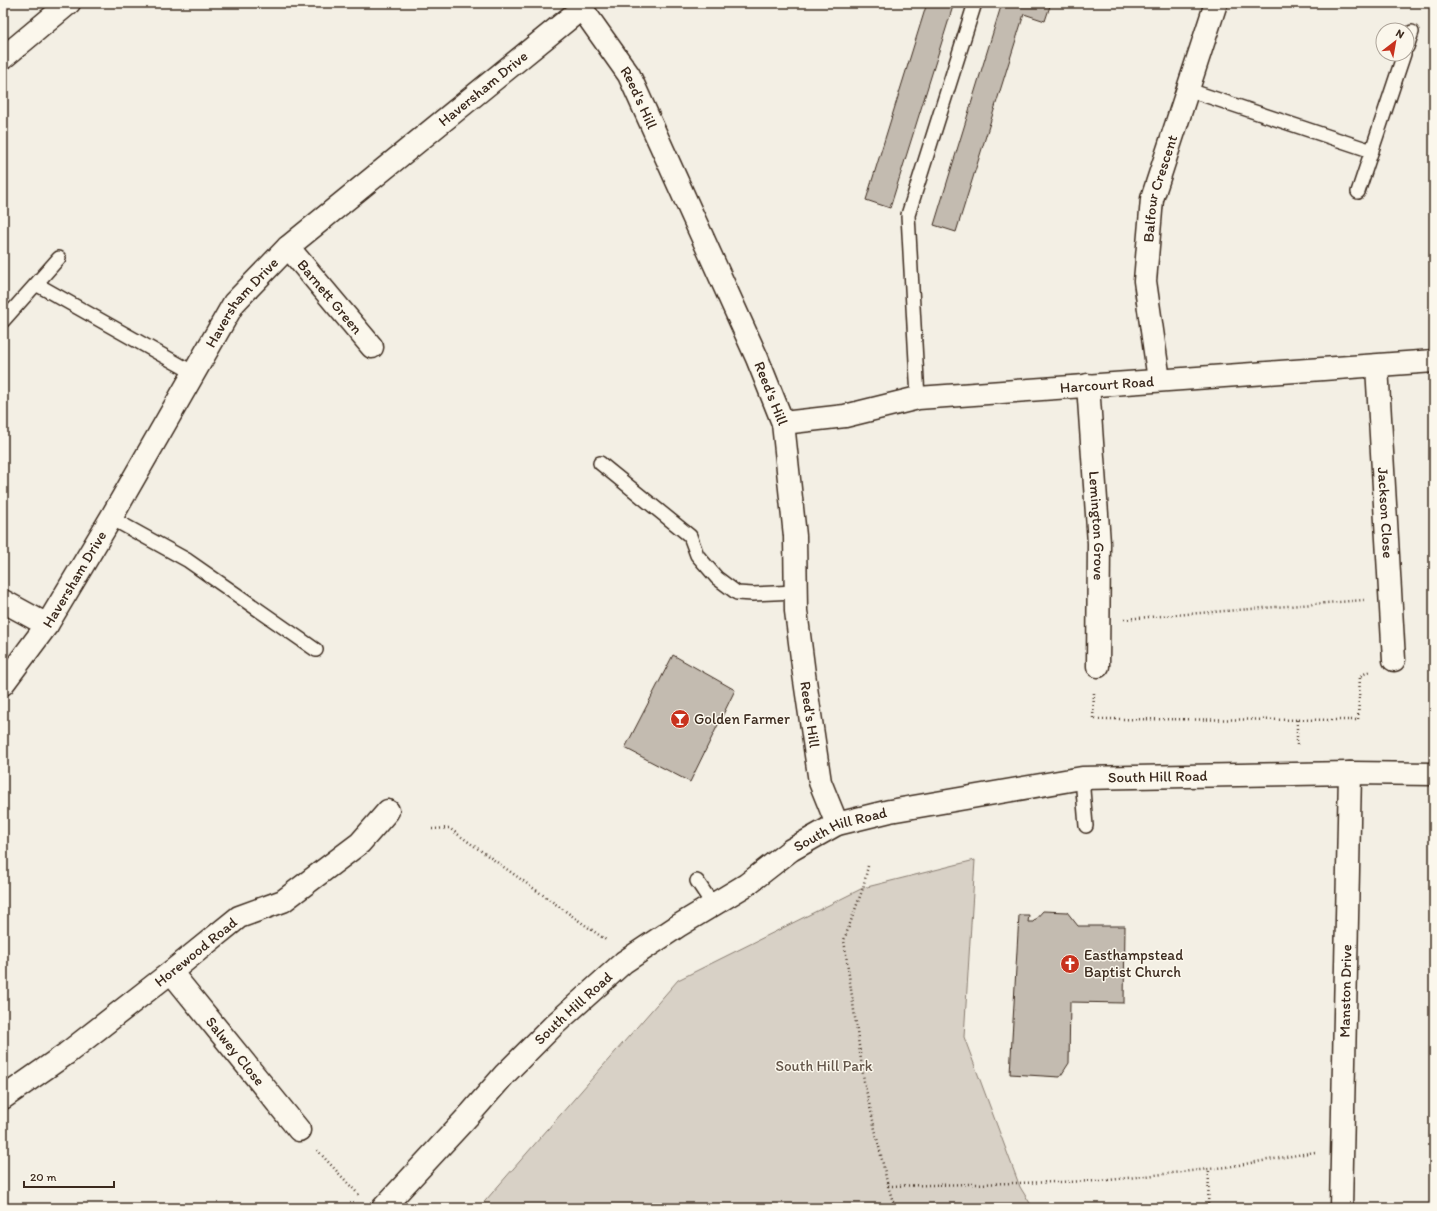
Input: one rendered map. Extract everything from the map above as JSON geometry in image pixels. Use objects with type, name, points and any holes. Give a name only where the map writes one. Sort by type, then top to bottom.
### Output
[{"type":"street","points":[[3,58],[70,3]]},
{"type":"street","name":"Balfour Crescent","points":[[1159,380],[1145,281],[1152,199],[1189,90],[1216,3]]},
{"type":"street","name":"Haversham Drive","points":[[3,684],[47,625],[234,303],[288,247],[580,6]]},
{"type":"street","name":"Reed's Hill","points":[[580,6],[629,76],[757,358],[783,423],[795,536],[796,611],[804,674],[820,782],[836,824]]},
{"type":"street","name":"Barnett Green","points":[[288,247],[372,347]]},
{"type":"street","name":"Harcourt Road","points":[[783,423],[845,416],[918,398],[1434,361]]},
{"type":"street","name":"Jackson Close","points":[[1377,366],[1394,660]]},
{"type":"street","name":"Lemington Grove","points":[[1088,385],[1099,543],[1098,666]]},
{"type":"street","points":[[3,601],[47,625]]},
{"type":"street","name":"South Hill Road","points":[[383,1208],[505,1074],[553,1026],[624,962],[678,926],[746,885],[791,850],[836,824],[890,811],[1082,778],[1350,773],[1434,774]]},
{"type":"street","name":"Manston Drive","points":[[1341,1208],[1350,773]]},
{"type":"street","name":"Horewood Road","points":[[3,1098],[66,1054],[239,917],[283,901],[360,843],[388,811]]},
{"type":"street","name":"Salwey Close","points":[[171,972],[299,1130]]},
{"type":"lane","points":[[918,398],[908,216],[975,3]]},
{"type":"lane","points":[[1358,192],[1401,62]]},
{"type":"lane","points":[[1189,90],[1372,150]]},
{"type":"lane","points":[[3,321],[60,258]]},
{"type":"lane","points":[[36,284],[194,373]]},
{"type":"lane","points":[[600,463],[690,536],[697,555],[717,578],[737,593],[754,594],[796,592]]},
{"type":"lane","points":[[110,518],[187,560],[316,650]]},
{"type":"lane","points":[[1082,778],[1086,826]]},
{"type":"lane","points":[[697,882],[713,905]]},
{"type":"path","points":[[1098,621],[1391,598]]},
{"type":"path","points":[[1098,666],[1094,688],[1093,719],[1358,720],[1360,676],[1394,660]]},
{"type":"path","points":[[432,829],[448,828],[606,940]]},
{"type":"path","points":[[868,866],[863,888],[844,940],[864,1081],[888,1186],[895,1208]]},
{"type":"path","points":[[299,1130],[361,1198]]},
{"type":"path","points":[[888,1186],[1100,1181],[1208,1169],[1320,1152]]},
{"type":"path","points":[[1208,1169],[1208,1208]]},
{"type":"green space","name":"South Hill Park","points":[[975,860],[964,1037],[1020,1187],[1033,1208],[479,1208],[678,980],[863,888]]},
{"type":"building","points":[[927,3],[954,3],[890,208],[866,200]]},
{"type":"building","points":[[1002,3],[1051,3],[1045,21],[1024,14],[956,232],[934,225]]},
{"type":"building","name":"Golden Farmer","points":[[673,655],[735,690],[690,782],[625,748]]},
{"type":"building","name":"Easthampstead Baptist Church","points":[[1043,911],[1067,912],[1078,926],[1125,926],[1124,1003],[1070,1002],[1069,1063],[1060,1077],[1010,1074],[1019,915],[1029,915],[1028,922],[1033,922]]},
{"type":"place","name":"Golden Farmer","points":[[680,719]]},
{"type":"place","name":"Easthampstead Baptist Church","points":[[1070,964]]}]
